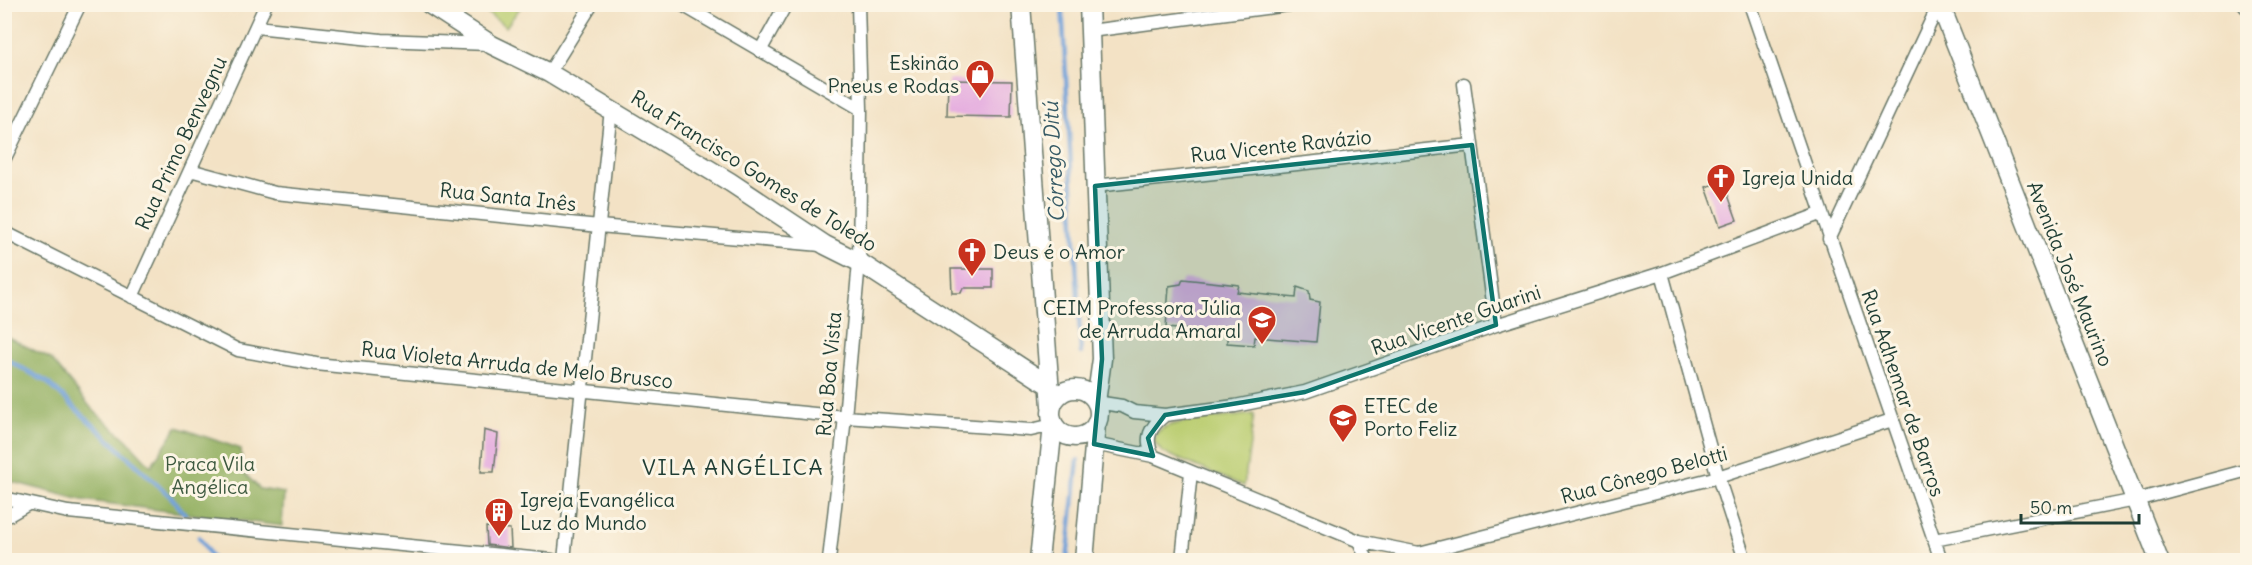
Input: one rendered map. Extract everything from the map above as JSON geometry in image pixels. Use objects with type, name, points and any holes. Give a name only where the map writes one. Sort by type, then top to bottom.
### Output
[{"type":"street","points":[[4,160],[80,4]]},
{"type":"street","name":"Rua Primo Benvegnu","points":[[132,297],[266,4]]},
{"type":"street","name":"Rua Francisco Gomes de Toledo","points":[[429,4],[492,45],[549,73],[730,182],[825,245],[859,262],[1050,386]]},
{"type":"street","points":[[549,73],[592,4]]},
{"type":"street","points":[[681,4],[861,110]]},
{"type":"street","points":[[760,51],[786,4]]},
{"type":"street","name":"Rua Boa Vista","points":[[829,561],[846,417],[859,262],[861,110],[858,4]]},
{"type":"street","points":[[1021,4],[1053,425],[1039,561]]},
{"type":"street","points":[[1089,4],[1102,359],[1096,402]]},
{"type":"street","points":[[1090,31],[1296,4]]},
{"type":"street","name":"Rua Adhemar de Barros","points":[[1750,4],[1820,214],[1941,561]]},
{"type":"street","points":[[1829,239],[1939,5]]},
{"type":"street","name":"Avenida José Maurino","points":[[1939,5],[2159,561]]},
{"type":"street","points":[[256,27],[381,40],[492,45]]},
{"type":"street","points":[[1464,84],[1496,325]]},
{"type":"street","points":[[564,561],[611,110]]},
{"type":"street","name":"Rua Vicente Ravázio","points":[[1095,186],[1472,145]]},
{"type":"street","name":"Rua Santa Inês","points":[[190,170],[275,193],[598,226],[825,245]]},
{"type":"street","name":"Rua Vicente Guarini","points":[[1096,402],[1122,406],[1134,412],[1165,415],[1235,406],[1305,392],[1496,325],[1662,273],[1820,214]]},
{"type":"street","name":"Rua Violeta Arruda de Melo Brusco","points":[[4,232],[238,350],[316,364],[846,417],[1031,430],[1053,425]]},
{"type":"street","points":[[1662,273],[1718,477],[1745,561]]},
{"type":"street","points":[[1052,406],[1058,395],[1072,389],[1088,392],[1096,402],[1099,412],[1084,561]]},
{"type":"street","points":[[1153,456],[1148,438],[1151,428],[1165,415]]},
{"type":"street","name":"Rua Cônego Belotti","points":[[1094,444],[1153,456],[1359,542],[1403,555],[1419,553],[1718,477],[1892,420]]},
{"type":"street","points":[[1053,425],[1059,432],[1074,437],[1089,432],[1096,424]]},
{"type":"street","points":[[1934,540],[2136,500],[2247,470]]},
{"type":"street","points":[[1182,561],[1191,472]]},
{"type":"street","points":[[4,498],[68,512],[552,561]]},
{"type":"street","points":[[4,518],[28,504]]},
{"type":"street","points":[[1359,542],[1367,561]]},
{"type":"highlighted area","points":[[1472,145],[1496,325],[1305,392],[1165,415],[1148,438],[1153,456],[1094,444],[1102,359],[1095,186]]},
{"type":"green space","points":[[477,5],[522,5],[506,27]]},
{"type":"green space","name":"Praca Vila Angélica","points":[[4,335],[51,359],[92,409],[127,440],[151,466],[177,427],[241,449],[243,472],[260,489],[284,493],[282,526],[82,500],[5,480]]},
{"type":"green space","points":[[1254,414],[1244,486],[1162,452],[1154,441],[1159,431],[1173,424]]},
{"type":"building","name":"Eskinão Pneus e Rodas","points":[[948,80],[1012,81],[1011,117],[947,116]]},
{"type":"building","name":"Igreja Unida","points":[[1723,181],[1737,220],[1720,226],[1706,187]]},
{"type":"building","name":"Deus é o Amor","points":[[951,269],[993,269],[993,288],[963,288],[961,293],[952,293]]},
{"type":"building","points":[[1183,279],[1239,285],[1237,292],[1296,298],[1297,287],[1309,291],[1310,300],[1320,302],[1316,342],[1255,337],[1254,345],[1227,343],[1227,333],[1166,328],[1169,286],[1181,284]]},
{"type":"building","points":[[484,430],[498,434],[494,472],[481,472]]},
{"type":"building","name":"Igreja Evangélica Luz do Mundo","points":[[486,527],[510,529],[511,548],[487,545]]},
{"type":"waterway","name":"Córrego Ditú","points":[[1062,4],[1081,353]]},
{"type":"waterway","points":[[4,358],[47,382],[172,498],[185,514]]},
{"type":"waterway","name":"Córrego Ditú","points":[[1067,560],[1078,460]]},
{"type":"waterway","points":[[199,537],[213,560]]},
{"type":"place","name":"Eskinão Pneus e Rodas","points":[[980,100]]},
{"type":"place","name":"Igreja Unida","points":[[1721,204]]},
{"type":"place","name":"Deus é o Amor","points":[[972,278]]},
{"type":"place","name":"CEIM Professora Júlia de Arruda Amaral","points":[[1262,346]]},
{"type":"place","name":"ETEC de Porto Feliz","points":[[1343,444]]},
{"type":"place","name":"Igreja Evangélica Luz do Mundo","points":[[499,538]]},
{"type":"district","name":"VILA ANGÉLICA","points":[[733,467]]}]
